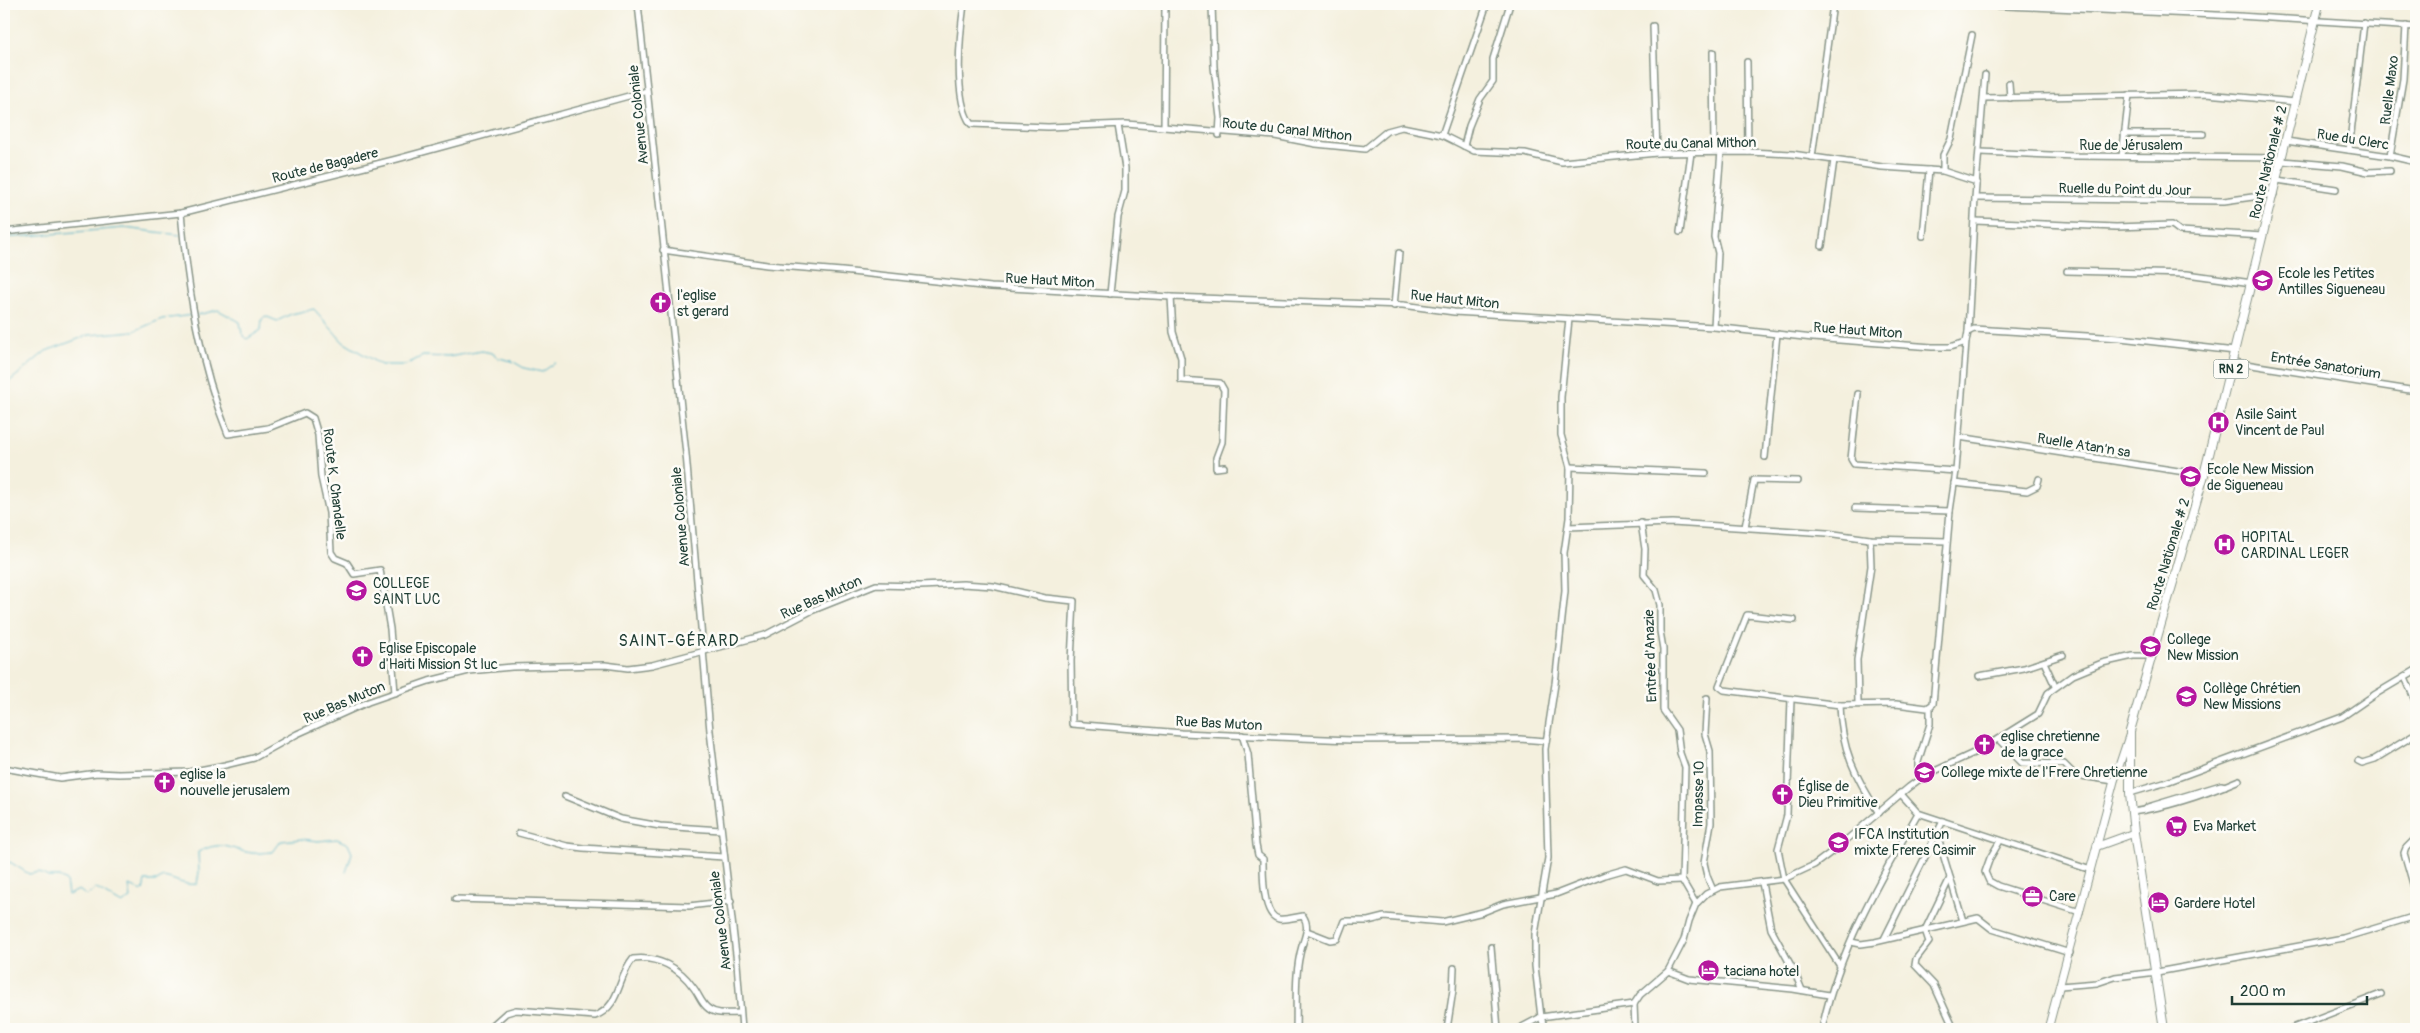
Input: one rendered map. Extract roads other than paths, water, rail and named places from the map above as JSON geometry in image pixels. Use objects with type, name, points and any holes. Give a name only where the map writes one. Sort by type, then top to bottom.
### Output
[{"type":"main road","name":"Route Nationale # 2","points":[[2164,1029],[2157,972],[2134,834],[2130,793],[2130,731],[2150,656],[2204,475],[2319,4]]},
{"type":"main road","points":[[2048,1029],[2114,781],[2130,731]]},
{"type":"main road","points":[[2098,846],[2134,834]]},
{"type":"street","name":"Avenue Coloniale","points":[[638,4],[686,464],[721,830],[738,963],[739,1013],[742,1029]]},
{"type":"street","name":"Route du Canal Mithon","points":[[964,4],[960,35],[960,79],[962,97],[971,124],[1048,127],[1118,125],[1219,134],[1275,136],[1316,144],[1365,149],[1382,134],[1397,128],[1442,135],[1474,151],[1524,153],[1562,162],[1657,153],[1748,152],[1943,171],[1977,182]]},
{"type":"street","points":[[1164,128],[1165,4]]},
{"type":"street","points":[[1212,4],[1219,134]]},
{"type":"street","points":[[1442,135],[1487,4]]},
{"type":"street","points":[[1464,146],[1469,126],[1480,99],[1493,81],[1493,59],[1510,4]]},
{"type":"street","points":[[1812,157],[1833,4]]},
{"type":"street","points":[[1960,4],[2071,6],[2416,27]]},
{"type":"street","points":[[2349,150],[2364,23]]},
{"type":"street","points":[[1653,26],[1657,153]]},
{"type":"street","name":"Ruelle Maxo","points":[[2390,156],[2403,79],[2406,26]]},
{"type":"street","points":[[1943,171],[1943,156],[1951,139],[1972,35]]},
{"type":"street","points":[[1712,52],[1714,151]]},
{"type":"street","points":[[1747,62],[1748,152]]},
{"type":"street","points":[[1924,776],[1918,768],[1918,762],[1930,724],[1930,707],[1934,700],[1947,541],[1956,471],[1968,332],[1975,198],[1985,75]]},
{"type":"street","points":[[2009,82],[2010,98]]},
{"type":"street","name":"Route de Bagadere","points":[[4,232],[181,213],[398,159],[646,91]]},
{"type":"street","points":[[1984,98],[2206,94],[2296,102]]},
{"type":"street","points":[[2122,156],[2129,95]]},
{"type":"street","points":[[1110,294],[1117,227],[1125,191],[1125,168],[1118,125]]},
{"type":"street","points":[[2124,134],[2203,134]]},
{"type":"street","name":"Rue du Clerc","points":[[2286,141],[2390,156],[2416,162]]},
{"type":"street","points":[[1714,327],[1718,253],[1714,236],[1721,151]]},
{"type":"street","name":"Rue de Jérusalem","points":[[1980,152],[2282,159],[2342,166],[2368,172],[2390,171]]},
{"type":"street","points":[[1680,232],[1692,153]]},
{"type":"street","points":[[1822,246],[1834,160]]},
{"type":"street","points":[[1923,236],[1929,170]]},
{"type":"street","points":[[2277,180],[2336,190]]},
{"type":"street","name":"Ruelle du Point du Jour","points":[[1975,198],[2224,201],[2274,194]]},
{"type":"street","name":"Route K_Chandelle","points":[[181,213],[192,310],[214,398],[228,434],[268,428],[305,413],[309,414],[316,423],[321,477],[329,513],[331,552],[335,558],[346,564],[354,574],[380,570],[390,629],[396,693]]},
{"type":"street","points":[[1975,221],[2116,227],[2172,225],[2180,231],[2263,236]]},
{"type":"street","name":"Rue Haut Miton","points":[[663,250],[767,265],[842,271],[942,283],[1110,294],[1394,306],[1569,320],[1714,327],[1932,347],[1950,347],[1966,342]]},
{"type":"street","points":[[1394,306],[1399,253]]},
{"type":"street","points":[[2067,271],[2186,274],[2252,282]]},
{"type":"street","points":[[1171,297],[1173,332],[1181,358],[1181,380],[1220,383],[1224,390],[1222,442],[1216,458],[1216,468],[1224,467]]},
{"type":"street","points":[[1545,1029],[1541,1017],[1534,934],[1548,858],[1546,741],[1556,684],[1564,600],[1564,553],[1568,527],[1570,467],[1561,435],[1561,397],[1569,320]]},
{"type":"street","points":[[1968,332],[1974,329],[2005,330],[2120,338],[2235,351]]},
{"type":"street","points":[[1765,457],[1777,334]]},
{"type":"street","name":"Entrée Sanatorium","points":[[2233,362],[2416,391]]},
{"type":"street","points":[[1858,394],[1851,459],[1854,464],[1956,471]]},
{"type":"street","name":"Ruelle Atan'n sa","points":[[1959,437],[2204,475]]},
{"type":"street","points":[[1570,467],[1706,473]]},
{"type":"street","points":[[1954,483],[2027,491],[2037,486],[2039,478]]},
{"type":"street","points":[[1745,527],[1754,480],[1798,481]]},
{"type":"street","points":[[1855,508],[1950,511]]},
{"type":"street","points":[[1568,527],[1642,523],[1745,527],[1827,533],[1870,539],[1947,541]]},
{"type":"street","name":"Entrée d'Anazie","points":[[1642,523],[1645,549],[1644,576],[1656,590],[1660,605],[1660,631],[1664,649],[1663,710],[1677,730],[1680,753],[1685,767],[1682,880]]},
{"type":"street","points":[[1858,703],[1857,660],[1872,566],[1870,539]]},
{"type":"street","name":"Rue Bas Muton","points":[[4,768],[60,778],[97,773],[189,772],[225,765],[254,758],[297,734],[368,702],[429,681],[469,671],[558,666],[628,668],[652,665],[765,636],[811,611],[876,585],[920,586],[963,584],[993,586],[1045,598],[1074,601],[1071,662],[1072,724],[1242,735],[1400,741],[1513,739],[1546,741]]},
{"type":"street","points":[[1794,620],[1747,615],[1719,686],[1724,690],[1840,705],[1858,703],[1930,707]]},
{"type":"street","points":[[1980,676],[2044,662],[2063,655]]},
{"type":"street","points":[[1634,1029],[1634,1004],[1640,995],[1668,971],[1684,940],[1696,904],[1713,890],[1742,883],[1784,880],[1814,865],[1900,793],[1924,776],[1956,763],[2038,714],[2043,701],[2055,686],[2073,674],[2102,663],[2133,656],[2150,656]]},
{"type":"street","points":[[2044,662],[2055,686]]},
{"type":"street","points":[[2130,793],[2164,783],[2342,717],[2416,670]]},
{"type":"street","points":[[2404,677],[2416,703]]},
{"type":"street","name":"Impasse 10","points":[[1707,698],[1705,734],[1710,751],[1711,822],[1704,863],[1706,876],[1713,890]]},
{"type":"street","points":[[1791,699],[1787,815],[1778,848],[1784,880],[1840,966]]},
{"type":"street","points":[[1840,705],[1843,742],[1864,791],[1879,812]]},
{"type":"street","points":[[2358,761],[2362,763],[2375,759],[2416,734]]},
{"type":"street","points":[[1242,735],[1248,754],[1256,845],[1258,855],[1263,859],[1262,880],[1268,908],[1272,915],[1278,919],[1303,916],[1306,920],[1307,931],[1298,967],[1296,1029]]},
{"type":"street","points":[[1998,739],[2022,763],[2064,764],[2076,775],[2114,781]]},
{"type":"street","points":[[2132,812],[2145,810],[2239,780]]},
{"type":"street","points":[[1900,793],[1918,813],[2091,870]]},
{"type":"street","points":[[565,796],[621,819],[660,826],[721,830]]},
{"type":"street","points":[[1822,1029],[1829,995],[1840,966],[1878,883],[1918,813]]},
{"type":"street","points":[[1884,939],[1943,821]]},
{"type":"street","points":[[520,834],[583,848],[724,857]]},
{"type":"street","points":[[1937,834],[1963,921]]},
{"type":"street","points":[[2416,838],[2406,848],[2404,853],[2416,894]]},
{"type":"street","points":[[2000,841],[1990,858],[1985,872],[1990,881],[1998,886],[2080,912]]},
{"type":"street","points":[[1307,931],[1330,940],[1337,939],[1344,921],[1368,921],[1384,917],[1442,922],[1483,912],[1503,904],[1556,894],[1626,869],[1658,881],[1682,880],[1696,904]]},
{"type":"street","points":[[1950,878],[1925,930],[1929,942],[1916,958],[1915,966],[1934,986],[1954,1029]]},
{"type":"street","points":[[1762,883],[1771,929],[1802,990]]},
{"type":"street","points":[[455,899],[688,906],[731,901]]},
{"type":"street","points":[[2060,986],[2097,983],[2115,977],[2157,972],[2343,938],[2416,916]]},
{"type":"street","points":[[1851,942],[1861,944],[1978,918],[1992,929],[2070,952]]},
{"type":"street","points":[[1490,947],[1498,1029]]},
{"type":"street","points":[[488,1029],[501,1017],[516,1010],[595,1016],[602,1013],[614,1001],[626,967],[633,959],[646,957],[664,962],[680,973],[692,985],[700,1000],[709,1009],[720,1013],[739,1013]]},
{"type":"street","points":[[1447,1029],[1454,990],[1454,968]]},
{"type":"street","points":[[1668,971],[1689,979],[1802,990],[1829,995]]},
{"type":"street","points":[[2290,1029],[2381,994]]},
{"type":"street","points":[[1518,1029],[1541,1017],[1634,1004]]},
{"type":"waterway","points":[[4,238],[124,228],[180,235]]},
{"type":"waterway","points":[[197,315],[218,310],[240,322],[242,334],[247,339],[261,330],[262,319],[265,316],[277,321],[291,314],[314,309],[343,342],[381,365],[405,365],[423,356],[448,357],[482,351],[512,361],[524,368],[542,372],[555,363]]},
{"type":"waterway","points":[[4,386],[46,351],[89,335],[134,331],[162,319],[193,315]]},
{"type":"waterway","points":[[4,866],[10,862],[29,874],[39,872],[48,877],[59,877],[66,881],[68,895],[79,890],[87,896],[95,888],[122,904],[131,898],[129,886],[143,891],[145,881],[157,881],[163,877],[184,883],[197,884],[199,872],[198,852],[214,846],[226,846],[244,852],[260,853],[273,852],[281,841],[337,839],[348,844],[352,853],[346,872]]},
{"type":"place","name":"Ecole les Petites Antilles Sigueneau","points":[[2262,281]]},
{"type":"place","name":"l'eglise st gerard","points":[[661,303]]},
{"type":"place","name":"Asile Saint Vincent de Paul","points":[[2219,422]]},
{"type":"place","name":"Ecole New Mission de Sigueneau","points":[[2191,477]]},
{"type":"place","name":"HOPITAL CARDINAL LEGER","points":[[2225,545]]},
{"type":"place","name":"COLLEGE SAINT LUC","points":[[357,591]]},
{"type":"place","name":"College New Mission","points":[[2151,647]]},
{"type":"place","name":"Eglise Episcopale d'Haiti Mission St luc","points":[[363,656]]},
{"type":"place","name":"Collège Chrétien New Missions","points":[[2187,696]]},
{"type":"place","name":"eglise chretienne de la grace","points":[[1985,744]]},
{"type":"place","name":"College mixte de l'Frere Chretienne","points":[[1925,772]]},
{"type":"place","name":"eglise la nouvelle jerusalem","points":[[164,782]]},
{"type":"place","name":"Église de Dieu Primitive","points":[[1782,794]]},
{"type":"place","name":"Eva Market","points":[[2177,826]]},
{"type":"place","name":"IFCA Institution mixte Freres Casimir","points":[[1838,842]]},
{"type":"place","name":"Care","points":[[2033,896]]},
{"type":"place","name":"Gardere Hotel","points":[[2158,903]]},
{"type":"place","name":"taciana hotel","points":[[1708,971]]},
{"type":"district","name":"SAINT-GÉRARD","points":[[679,640]]}]
